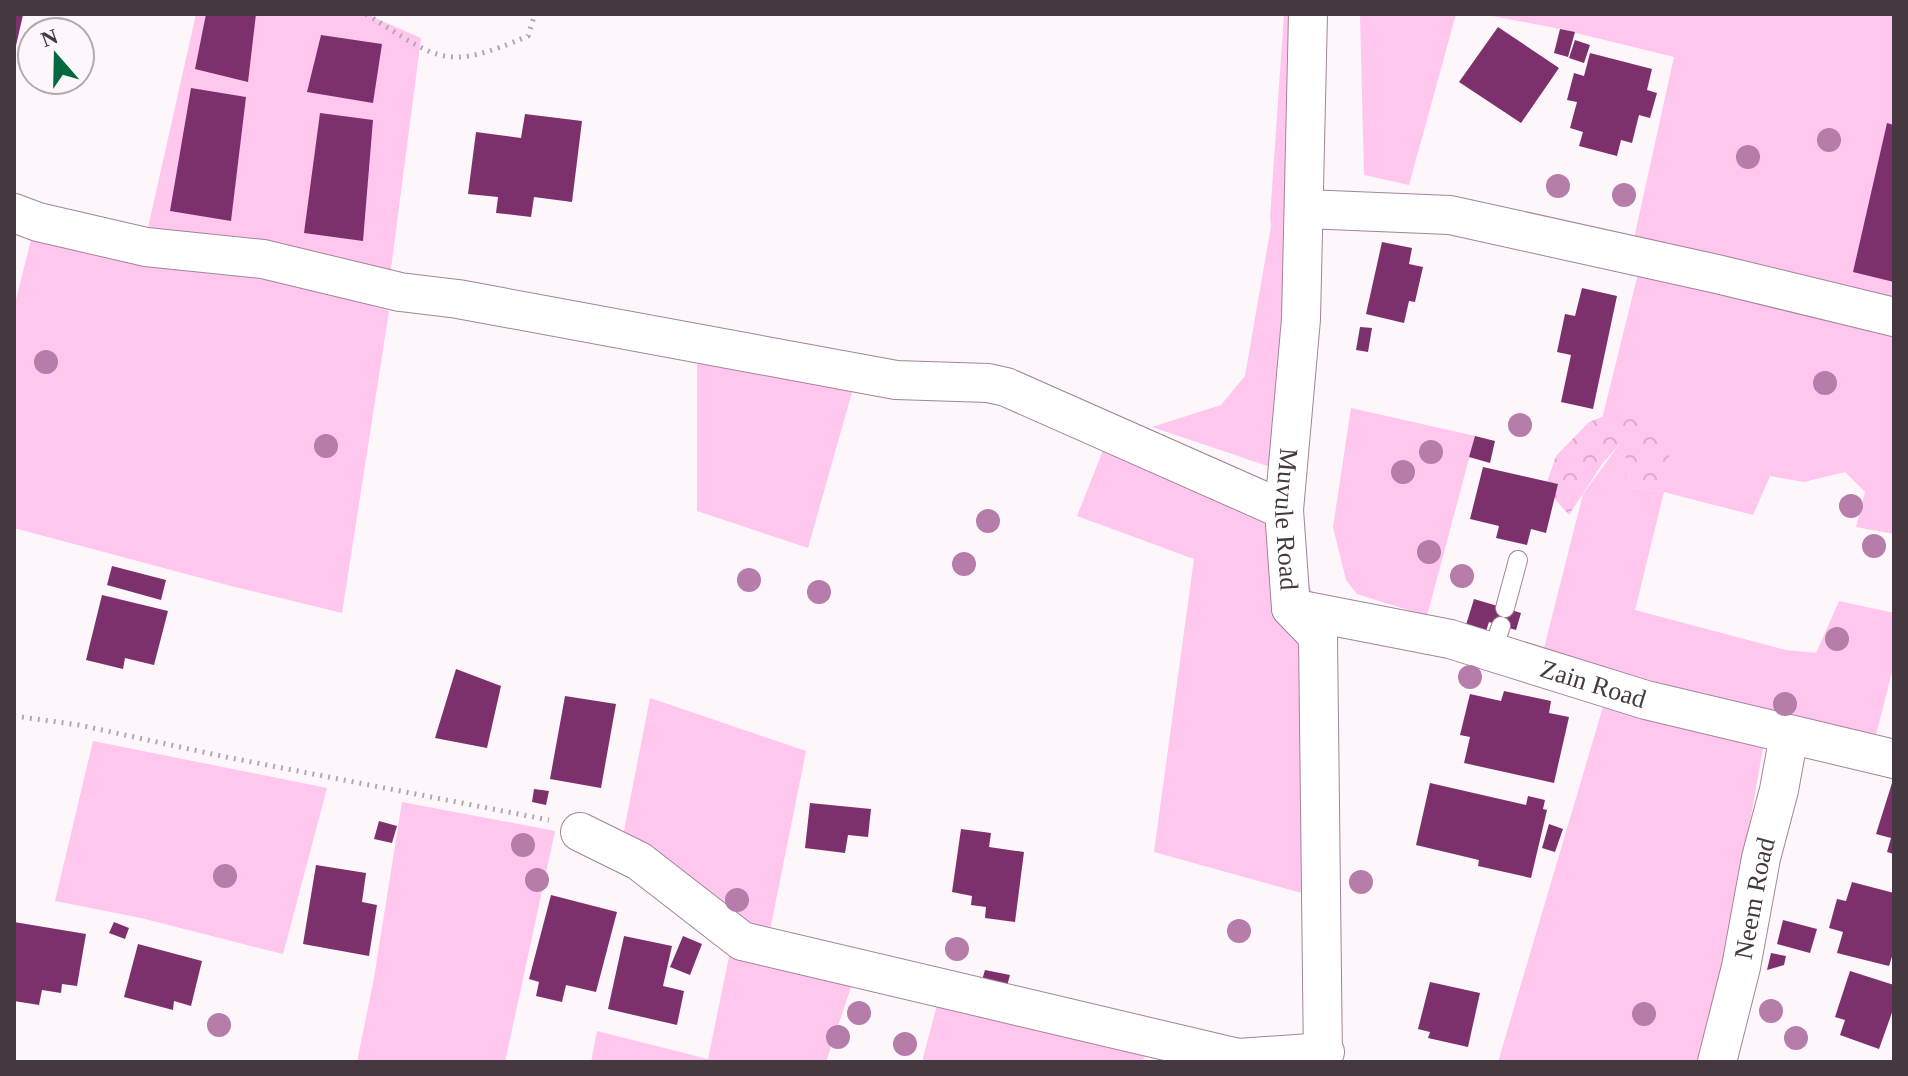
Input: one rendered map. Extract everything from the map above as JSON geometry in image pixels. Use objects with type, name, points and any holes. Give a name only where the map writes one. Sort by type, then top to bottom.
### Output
[{"type":"street","name":"Muvule Road","points":[[1308,14],[1301,319],[1284,510],[1291,608],[1318,636],[1324,1057]]},
{"type":"street","points":[[1305,209],[1450,215],[1894,317]]},
{"type":"street","points":[[14,213],[38,222],[146,247],[263,259],[400,292],[458,299],[808,366],[896,380],[988,383],[1006,387],[1284,510]]},
{"type":"street","name":"Zain Road","points":[[1291,608],[1450,639],[1499,629],[1646,700],[1894,759]]},
{"type":"street","name":"Neem Road","points":[[1717,1062],[1741,967],[1761,858],[1779,790],[1789,735]]},
{"type":"street","points":[[580,832],[639,861],[742,941],[1192,1055],[1324,1057]]},
{"type":"lane","points":[[1499,629],[1518,560]]},
{"type":"path","points":[[366,14],[425,50],[453,59],[486,54],[528,36],[535,14]]},
{"type":"path","points":[[14,716],[79,725],[561,823],[580,832]]},
{"type":"green space","points":[[196,14],[366,14],[421,38],[389,284],[145,241]]},
{"type":"green space","points":[[1284,14],[1291,14],[1288,473],[1152,427],[1221,405],[1245,376],[1271,226]]},
{"type":"green space","points":[[1360,14],[1456,14],[1409,185],[1364,175]]},
{"type":"green space","points":[[1482,14],[1894,14],[1894,300],[1633,243],[1674,57],[1560,29]]},
{"type":"green space","points":[[31,240],[159,261],[268,273],[389,311],[342,613],[14,528],[14,307]]},
{"type":"green space","points":[[1640,266],[1894,326],[1894,534],[1856,527],[1865,492],[1845,472],[1804,482],[1770,476],[1753,515],[1664,492],[1635,610],[1786,650],[1816,653],[1839,601],[1894,613],[1894,664],[1876,735],[1770,712],[1543,652],[1583,494],[1619,445],[1629,464],[1630,488],[1663,492],[1602,419]]},
{"type":"green space","points":[[697,354],[854,385],[808,548],[697,511]]},
{"type":"green space","points":[[1627,407],[1654,424],[1663,440],[1674,471],[1663,492],[1630,488],[1629,464],[1619,445],[1602,464],[1569,515],[1545,488],[1556,456],[1589,422]]},
{"type":"green space","points":[[1351,408],[1475,436],[1427,616],[1357,594],[1346,580],[1333,527]]},
{"type":"green space","points":[[1108,438],[1260,490],[1294,543],[1312,592],[1309,895],[1154,852],[1194,559],[1077,516]]},
{"type":"green space","points":[[650,698],[806,751],[769,935],[743,923],[623,836]]},
{"type":"green space","points":[[1605,700],[1763,748],[1716,1015],[1703,1062],[1498,1062]]},
{"type":"green space","points":[[93,741],[327,788],[283,954],[141,918],[55,901]]},
{"type":"green space","points":[[402,802],[555,831],[505,1062],[357,1062],[374,978]]},
{"type":"green space","points":[[731,947],[854,978],[826,1062],[591,1062],[597,1031],[708,1059]]},
{"type":"green space","points":[[939,997],[1145,1053],[1143,1062],[922,1062]]},
{"type":"building","points":[[14,14],[23,15],[16,16],[14,50]]},
{"type":"building","points":[[206,14],[256,14],[248,82],[195,69]]},
{"type":"building","points":[[1498,27],[1559,68],[1521,123],[1459,82]]},
{"type":"building","points":[[1560,29],[1575,32],[1568,57],[1554,53]]},
{"type":"building","points":[[321,35],[382,44],[373,103],[307,92]]},
{"type":"building","points":[[1575,40],[1590,45],[1584,63],[1569,58]]},
{"type":"building","points":[[1590,53],[1652,69],[1647,90],[1657,93],[1650,118],[1639,115],[1632,143],[1621,140],[1617,156],[1579,146],[1583,132],[1570,128],[1577,102],[1567,100],[1574,73],[1584,76]]},
{"type":"building","points":[[191,88],[246,97],[231,221],[170,211]]},
{"type":"building","points":[[320,113],[373,120],[363,241],[304,233]]},
{"type":"building","points":[[525,114],[582,121],[572,202],[534,197],[531,217],[496,213],[498,197],[468,194],[476,132],[521,138]]},
{"type":"building","points":[[1887,123],[1894,125],[1894,282],[1853,272]]},
{"type":"building","points":[[1382,242],[1412,248],[1409,264],[1423,267],[1415,302],[1409,301],[1404,323],[1366,314]]},
{"type":"building","points":[[1582,288],[1617,296],[1593,409],[1561,402],[1571,355],[1557,352],[1565,314],[1575,316]]},
{"type":"building","points":[[1360,327],[1372,328],[1368,352],[1356,350]]},
{"type":"building","points":[[1475,436],[1495,441],[1490,463],[1469,457]]},
{"type":"building","points":[[1483,467],[1558,484],[1546,533],[1531,529],[1527,545],[1496,538],[1499,526],[1470,519]]},
{"type":"building","points":[[112,566],[166,580],[161,600],[107,585]]},
{"type":"building","points":[[102,595],[168,611],[154,665],[125,658],[123,669],[86,660]]},
{"type":"building","points":[[1474,599],[1521,613],[1516,630],[1489,622],[1486,631],[1466,625]]},
{"type":"building","points":[[456,669],[501,686],[487,748],[435,738]]},
{"type":"building","points":[[1504,691],[1551,701],[1549,713],[1569,717],[1554,783],[1464,763],[1470,737],[1460,735],[1470,694],[1501,701]]},
{"type":"building","points":[[565,696],[616,704],[601,788],[550,779]]},
{"type":"building","points":[[1430,783],[1526,805],[1528,796],[1545,800],[1543,809],[1547,810],[1531,878],[1478,866],[1479,860],[1416,845]]},
{"type":"building","points":[[1892,783],[1894,854],[1887,852],[1891,838],[1876,834]]},
{"type":"building","points":[[534,789],[549,791],[546,805],[532,802]]},
{"type":"building","points":[[810,803],[871,809],[868,837],[848,835],[845,853],[805,848]]},
{"type":"building","points":[[379,821],[397,826],[392,843],[374,839]]},
{"type":"building","points":[[1549,824],[1563,829],[1555,852],[1542,848]]},
{"type":"building","points":[[961,829],[991,833],[989,847],[1024,852],[1015,922],[985,918],[986,907],[971,905],[972,896],[952,892]]},
{"type":"building","points":[[316,865],[366,873],[362,902],[377,905],[369,956],[303,944]]},
{"type":"building","points":[[1852,882],[1894,893],[1894,950],[1889,966],[1837,953],[1843,932],[1829,928],[1837,899],[1846,901]]},
{"type":"building","points":[[551,895],[617,912],[596,992],[566,985],[562,1002],[536,996],[539,982],[529,979]]},
{"type":"building","points":[[1783,920],[1817,929],[1810,953],[1777,944]]},
{"type":"building","points":[[14,922],[86,934],[77,986],[62,984],[61,993],[42,990],[39,1005],[14,1001]]},
{"type":"building","points":[[114,922],[129,928],[125,939],[109,933]]},
{"type":"building","points":[[624,936],[672,946],[663,986],[684,991],[677,1025],[608,1009]]},
{"type":"building","points":[[683,936],[702,944],[690,975],[670,967]]},
{"type":"building","points":[[138,944],[202,961],[191,1006],[174,1001],[173,1010],[124,997]]},
{"type":"building","points":[[1771,953],[1786,956],[1784,965],[1767,970]]},
{"type":"building","points":[[985,970],[1010,975],[1007,986],[982,980]]},
{"type":"building","points":[[1850,971],[1894,985],[1894,1007],[1879,1049],[1840,1035],[1845,1020],[1835,1017]]},
{"type":"building","points":[[1430,982],[1480,993],[1468,1047],[1428,1038],[1430,1032],[1418,1029]]}]
